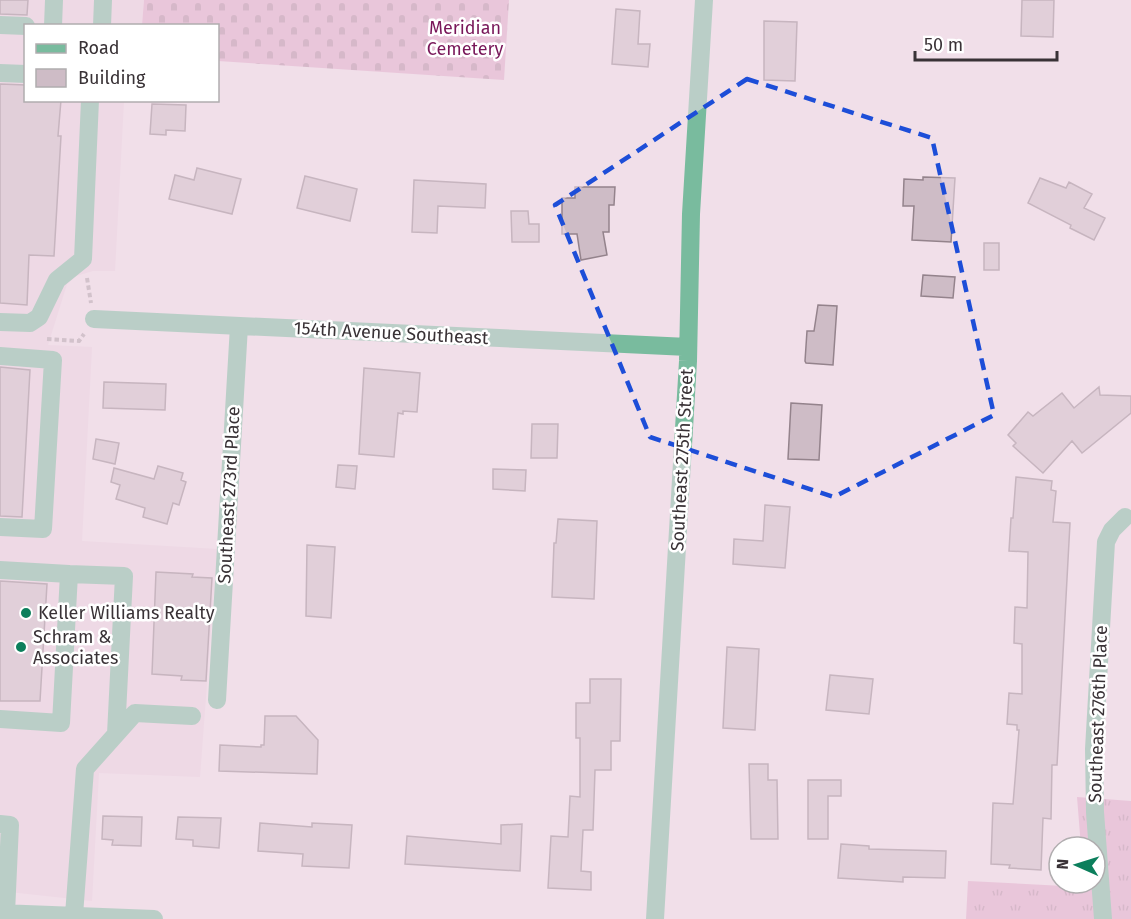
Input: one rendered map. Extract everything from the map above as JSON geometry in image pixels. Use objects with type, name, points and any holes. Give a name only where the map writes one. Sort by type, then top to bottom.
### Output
[{"type":"street","points":[[53,24],[54,0]]},
{"type":"street","points":[[102,24],[103,0]]},
{"type":"street","name":"Southeast 275th Street","points":[[655,919],[688,347],[691,214],[704,0]]},
{"type":"street","points":[[0,25],[24,26]]},
{"type":"street","points":[[0,73],[24,74]]},
{"type":"street","points":[[0,322],[30,323],[39,317],[57,280],[83,259],[90,102]]},
{"type":"street","name":"154th Avenue Southeast","points":[[94,319],[688,347]]},
{"type":"street","name":"Southeast 273rd Place","points":[[217,700],[239,326]]},
{"type":"street","points":[[0,356],[53,360],[43,529],[0,527]]},
{"type":"street","name":"Southeast 276th Place","points":[[1103,919],[1095,812],[1095,726],[1106,542],[1112,530],[1125,517]]},
{"type":"street","points":[[0,570],[124,576],[116,734]]},
{"type":"street","points":[[0,719],[61,723],[69,574]]},
{"type":"street","points":[[74,915],[85,770],[135,713],[192,716]]},
{"type":"street","points":[[0,824],[10,825],[4,858],[3,913],[154,919]]},
{"type":"path","points":[[45,339],[79,341],[94,319],[83,259]]},
{"type":"highlighted area","points":[[747,79],[932,138],[994,415],[834,497],[650,437],[555,205]]},
{"type":"shaded area","points":[[0,0],[144,0],[142,24],[24,24],[24,102],[124,102],[115,271],[93,271],[76,276],[67,284],[48,345],[92,347],[82,541],[217,549],[200,777],[99,773],[92,901],[0,891]]},
{"type":"green space","name":"Meridian Cemetery","points":[[144,0],[509,0],[504,80],[219,61],[219,24],[142,24]]},
{"type":"green space","points":[[1077,797],[1131,801],[1131,919],[966,919],[968,881],[1047,885],[1047,895],[1107,895],[1107,835],[1080,835]]},
{"type":"building","points":[[0,0],[28,0],[27,15],[0,14]]},
{"type":"building","points":[[1022,0],[1054,0],[1053,37],[1021,36]]},
{"type":"building","points":[[616,9],[640,11],[638,44],[650,44],[648,67],[612,64]]},
{"type":"building","points":[[764,21],[797,22],[795,81],[764,80]]},
{"type":"building","points":[[0,84],[24,85],[24,102],[61,102],[54,256],[29,255],[27,305],[0,303]]},
{"type":"building","points":[[152,104],[186,105],[185,131],[166,130],[166,135],[150,134]]},
{"type":"building","points":[[197,168],[241,179],[232,214],[169,199],[175,175],[194,180]]},
{"type":"building","points":[[305,176],[357,189],[350,221],[297,208]]},
{"type":"building","points":[[923,177],[955,178],[951,242],[912,240],[914,206],[903,206],[904,179],[923,180]]},
{"type":"building","points":[[1040,178],[1066,188],[1069,182],[1092,194],[1084,208],[1105,218],[1094,240],[1070,228],[1071,225],[1028,203]]},
{"type":"building","points":[[414,180],[486,184],[485,208],[438,206],[437,233],[412,232]]},
{"type":"building","points":[[575,187],[615,187],[614,205],[609,205],[609,232],[603,232],[607,255],[581,260],[577,234],[562,234],[562,198],[575,198]]},
{"type":"building","points":[[511,211],[528,211],[529,224],[539,224],[539,242],[512,242]]},
{"type":"building","points":[[984,243],[999,243],[999,270],[984,270]]},
{"type":"building","points":[[923,275],[955,277],[953,298],[921,296]]},
{"type":"building","points":[[818,305],[837,306],[833,365],[806,363],[805,361],[807,331],[814,331]]},
{"type":"building","points":[[0,367],[30,370],[22,517],[0,516]]},
{"type":"building","points":[[364,368],[420,373],[417,412],[398,413],[394,457],[359,454]]},
{"type":"building","points":[[104,382],[166,384],[165,410],[103,408]]},
{"type":"building","points":[[1099,387],[1100,395],[1131,396],[1131,413],[1082,453],[1072,441],[1043,473],[1013,446],[1016,443],[1008,435],[1028,412],[1033,416],[1062,393],[1074,408]]},
{"type":"building","points":[[791,403],[822,405],[819,460],[788,459]]},
{"type":"building","points":[[532,424],[558,424],[557,458],[531,458]]},
{"type":"building","points":[[96,439],[119,443],[115,464],[93,459]]},
{"type":"building","points":[[338,465],[357,466],[355,489],[336,487]]},
{"type":"building","points":[[158,466],[183,473],[181,480],[186,482],[179,505],[173,503],[167,524],[143,517],[145,508],[116,499],[120,485],[111,482],[114,468],[154,479]]},
{"type":"building","points":[[493,469],[526,470],[525,491],[493,489]]},
{"type":"building","points":[[1016,477],[1052,481],[1051,490],[1056,491],[1053,522],[1070,523],[1057,765],[1052,765],[1051,819],[1043,818],[1041,870],[1009,868],[1010,865],[991,864],[993,803],[1013,804],[1019,730],[1017,730],[1017,725],[1007,724],[1009,693],[1022,694],[1022,644],[1014,643],[1015,607],[1027,608],[1028,552],[1009,551]]},
{"type":"building","points":[[765,505],[790,507],[785,568],[733,564],[734,539],[763,541]]},
{"type":"building","points":[[558,519],[597,521],[594,599],[552,597],[554,543],[556,543]]},
{"type":"building","points":[[307,545],[335,547],[331,618],[306,616]]},
{"type":"building","points":[[156,572],[193,574],[192,577],[212,578],[206,681],[181,680],[182,676],[152,674]]},
{"type":"building","points":[[0,581],[47,584],[40,701],[0,701]]},
{"type":"building","points":[[727,647],[759,649],[755,730],[723,728]]},
{"type":"building","points":[[830,675],[873,679],[869,714],[826,710]]},
{"type":"building","points":[[590,679],[621,679],[620,741],[611,741],[611,770],[595,770],[593,830],[583,830],[581,871],[591,872],[591,890],[548,888],[551,836],[568,837],[570,796],[580,797],[580,738],[576,738],[576,703],[590,703]]},
{"type":"building","points":[[265,716],[296,716],[318,740],[317,774],[219,771],[220,745],[261,747],[264,745]]},
{"type":"building","points":[[749,764],[768,764],[768,780],[777,780],[778,839],[751,839]]},
{"type":"building","points":[[808,780],[841,780],[841,796],[828,796],[828,839],[808,839]]},
{"type":"building","points":[[103,816],[142,817],[141,846],[112,845],[113,840],[102,839]]},
{"type":"building","points":[[178,817],[221,818],[219,848],[193,846],[193,840],[176,839]]},
{"type":"building","points":[[260,823],[312,827],[312,823],[352,825],[349,868],[302,866],[303,854],[258,851]]},
{"type":"building","points":[[522,824],[520,871],[405,864],[407,836],[501,844],[501,825]]},
{"type":"building","points":[[841,844],[869,846],[869,849],[946,851],[945,878],[903,877],[903,882],[838,878]]},
{"type":"place","name":"Keller Williams Realty","points":[[26,613]]},
{"type":"place","name":"Schram & Associates","points":[[21,647]]}]
